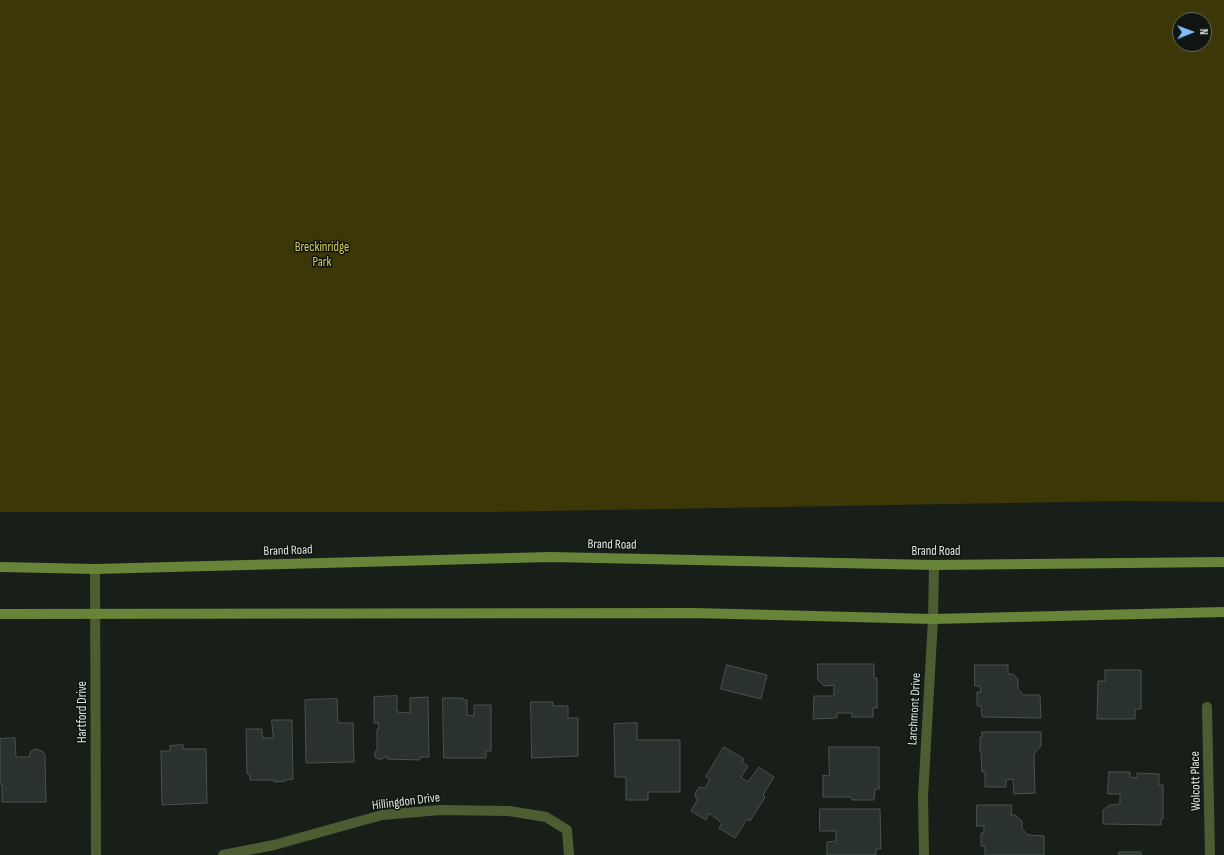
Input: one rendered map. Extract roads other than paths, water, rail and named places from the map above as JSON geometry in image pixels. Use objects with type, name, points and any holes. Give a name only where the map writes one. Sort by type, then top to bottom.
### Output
[{"type":"main road","name":"Brand Road","points":[[0,567],[95,569],[550,557],[934,565],[1224,562]]},
{"type":"main road","points":[[0,614],[694,613],[933,619],[1224,612]]},
{"type":"street","name":"Larchmont Drive","points":[[924,855],[923,797],[933,619],[934,565]]},
{"type":"street","name":"Hartford Drive","points":[[95,569],[96,855]]},
{"type":"street","name":"Wolcott Place","points":[[1207,707],[1210,855]]},
{"type":"street","name":"Hillingdon Drive","points":[[223,855],[275,850],[382,815],[440,810],[502,810],[546,817],[567,830],[569,855]]},
{"type":"park label","name":"Breckinridge Park","points":[[322,256]]}]
